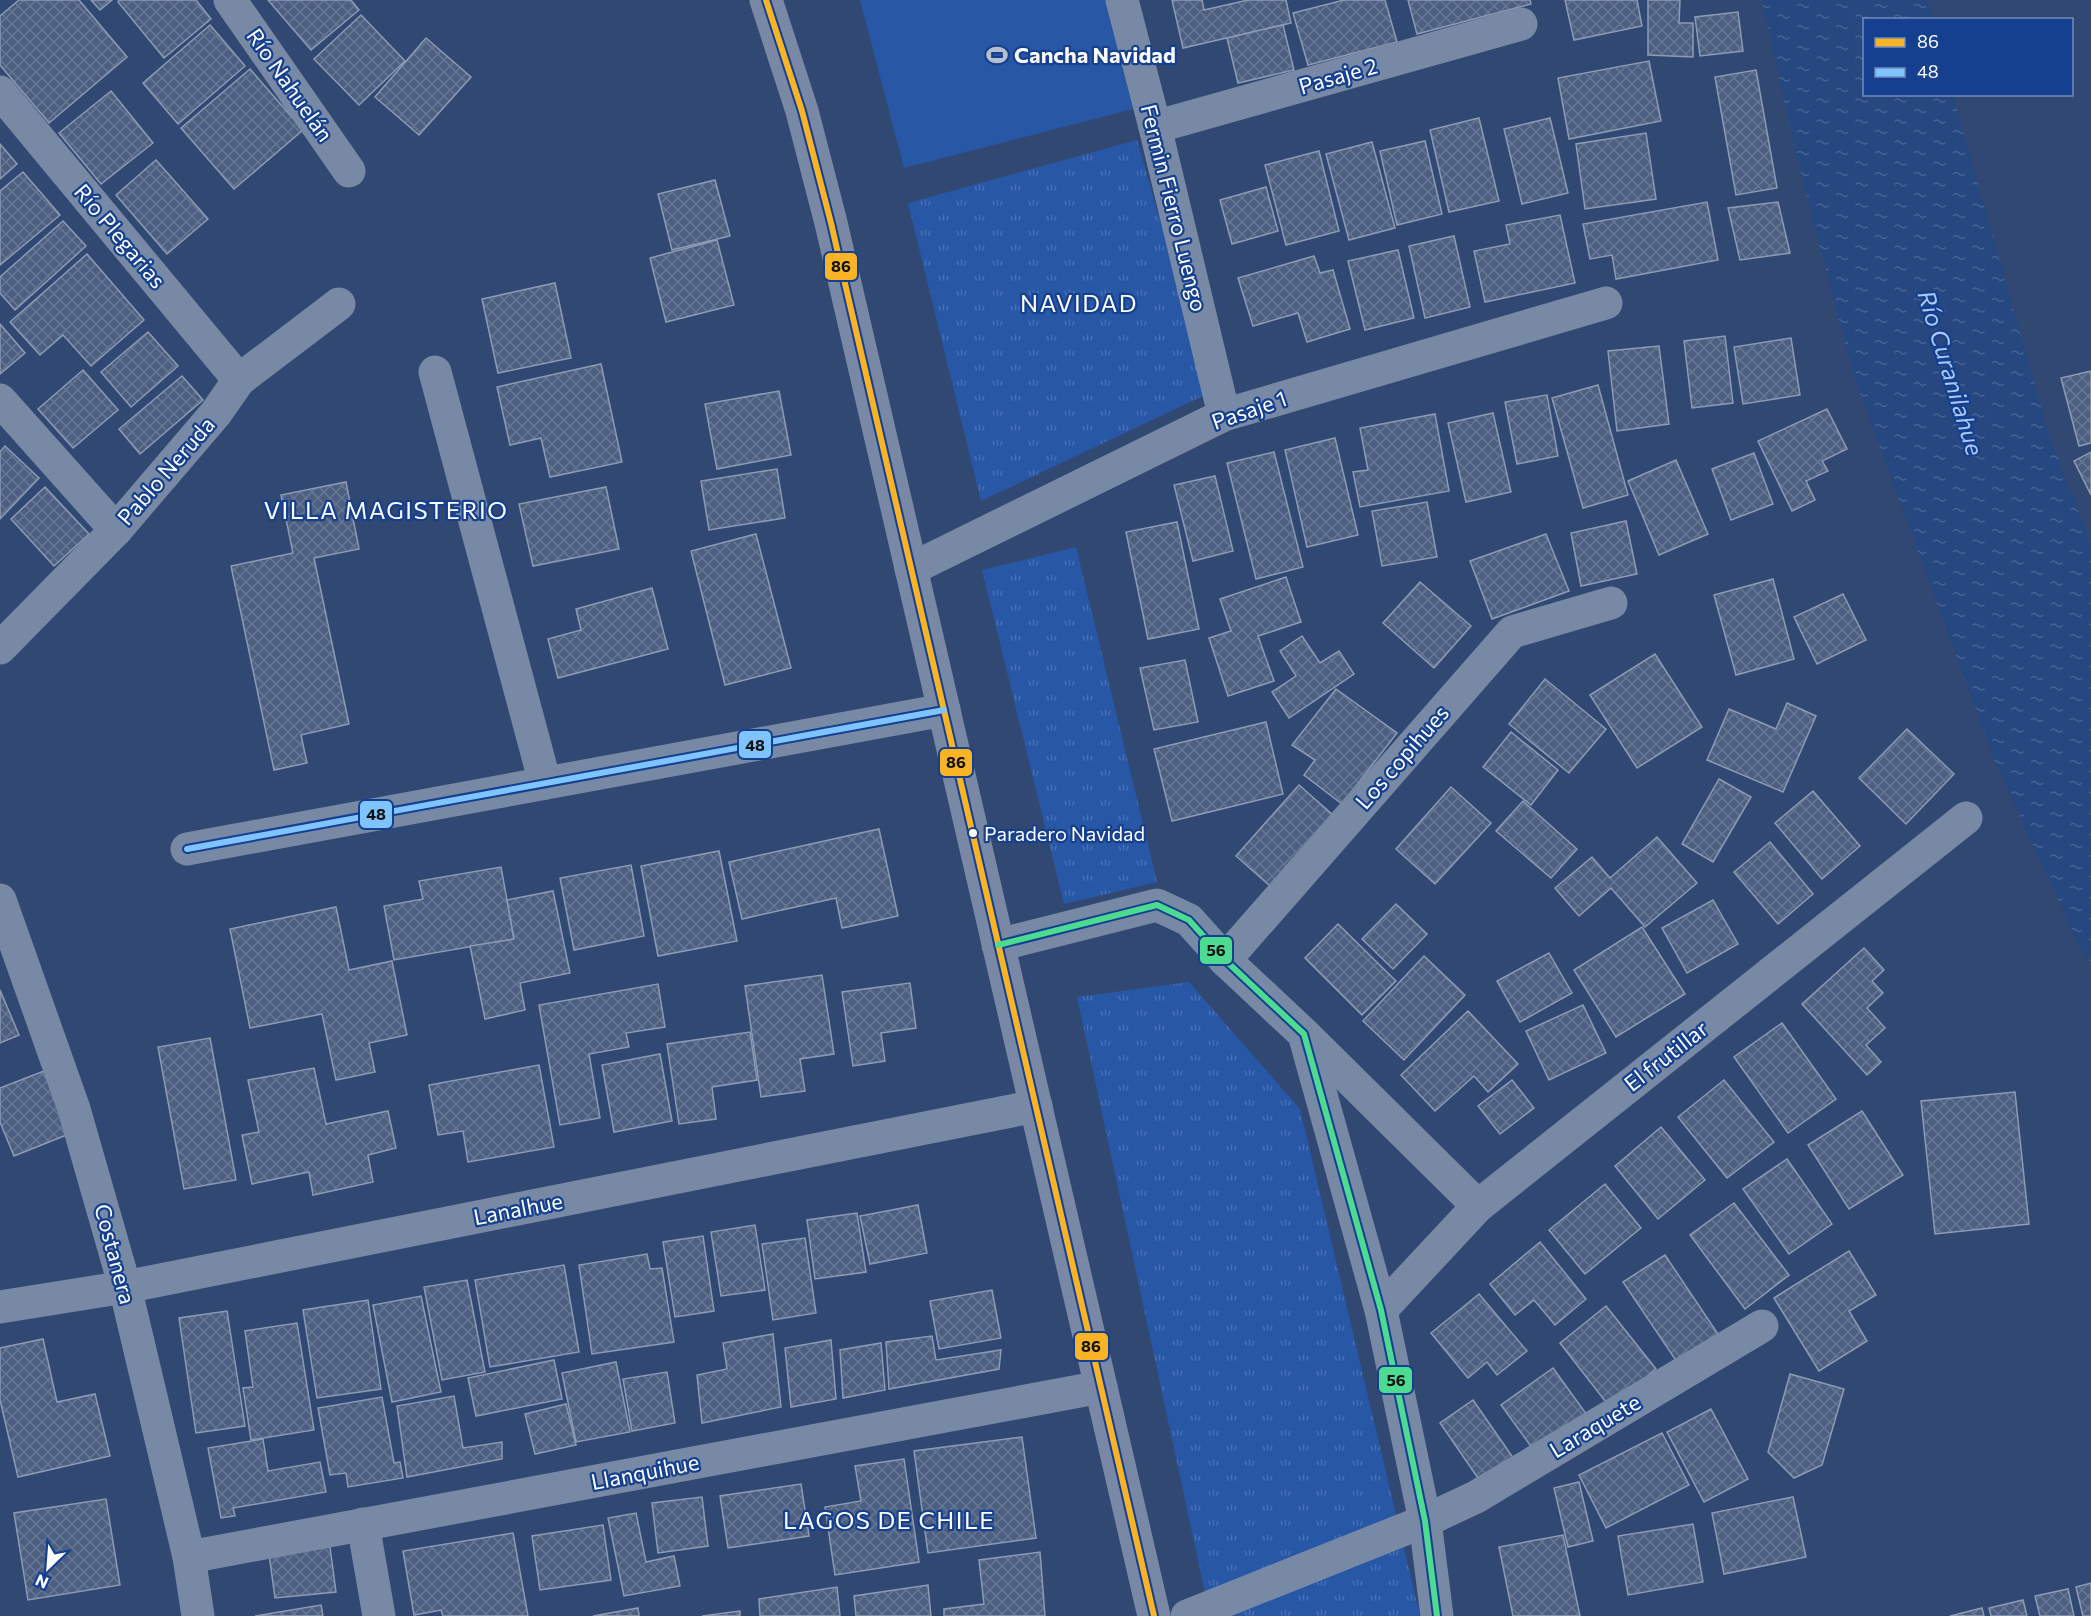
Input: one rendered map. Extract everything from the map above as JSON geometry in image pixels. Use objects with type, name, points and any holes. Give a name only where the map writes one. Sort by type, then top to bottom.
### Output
[{"type":"main road","points":[[766,0],[802,111],[831,224],[1154,1616]]},
{"type":"street","name":"Río Nahuelán","points":[[230,0],[349,171]]},
{"type":"street","name":"Fermin Fierro Luengo","points":[[1122,0],[1155,127],[1224,416]]},
{"type":"street","name":"Pasaje 2","points":[[1155,127],[1521,24]]},
{"type":"street","name":"Río Plegarias","points":[[0,92],[239,380]]},
{"type":"street","name":"Pasaje 1","points":[[911,569],[1224,416],[1606,303]]},
{"type":"street","name":"Pablo Neruda","points":[[0,648],[116,530],[216,414],[239,380],[339,304]]},
{"type":"street","points":[[435,372],[545,783]]},
{"type":"street","points":[[0,400],[116,530]]},
{"type":"street","name":"Los copihues","points":[[1225,960],[1512,632],[1611,603]]},
{"type":"street","points":[[187,849],[944,710]]},
{"type":"street","name":"El frutillar","points":[[1381,1310],[1478,1206],[1966,819]]},
{"type":"street","name":"Costanera","points":[[0,900],[71,1099],[125,1287],[189,1557],[198,1616]]},
{"type":"street","points":[[998,945],[1157,905],[1189,920],[1225,960],[1304,1034],[1478,1206]]},
{"type":"street","points":[[1304,1034],[1381,1310],[1425,1521],[1437,1616]]},
{"type":"street","name":"Lanalhue","points":[[0,1307],[125,1287],[1036,1106]]},
{"type":"street","name":"Laraquete","points":[[1187,1616],[1425,1521],[1476,1497],[1762,1326]]},
{"type":"street","name":"Llanquihue","points":[[189,1557],[1101,1387]]},
{"type":"street","points":[[363,1524],[379,1616]]},
{"type":"green space","name":"Cancha Navidad","points":[[860,0],[1105,0],[1133,109],[904,168]]},
{"type":"green space","points":[[1137,140],[1209,393],[981,501],[908,203]]},
{"type":"green space","points":[[1076,547],[1157,882],[1064,904],[982,570]]},
{"type":"green space","points":[[1189,982],[1300,1109],[1420,1616],[1210,1616],[1077,997]]},
{"type":"water","name":"Río Curanilahue","points":[[1762,0],[1927,0],[1932,18],[1863,18],[1863,96],[1953,96],[2049,435],[2091,544],[2091,964],[2079,945],[1997,767],[1852,371],[1795,150]]},
{"type":"building","points":[[19,0],[79,0],[127,57],[49,123],[0,65],[0,16]]},
{"type":"building","points":[[91,0],[112,0],[100,10]]},
{"type":"building","points":[[119,0],[196,0],[211,19],[164,58],[118,2]]},
{"type":"building","points":[[268,0],[351,0],[359,10],[311,50]]},
{"type":"building","points":[[1172,0],[1202,0],[1204,10],[1248,0],[1286,0],[1291,23],[1183,48]]},
{"type":"building","points":[[1344,0],[1385,0],[1397,42],[1308,65],[1293,13]]},
{"type":"building","points":[[1408,0],[1530,0],[1531,4],[1417,34]]},
{"type":"building","points":[[1565,0],[1637,0],[1642,26],[1574,40]]},
{"type":"building","points":[[1648,0],[1680,0],[1679,23],[1693,23],[1693,57],[1648,55]]},
{"type":"building","points":[[1738,12],[1743,51],[1700,56],[1695,17]]},
{"type":"building","points":[[361,15],[405,61],[359,105],[314,59]]},
{"type":"building","points":[[210,25],[245,66],[178,124],[143,83]]},
{"type":"building","points":[[1283,25],[1294,70],[1238,83],[1227,38]]},
{"type":"building","points":[[426,38],[471,77],[419,135],[375,97]]},
{"type":"building","points":[[1649,61],[1661,121],[1569,139],[1558,78]]},
{"type":"building","points":[[250,69],[303,130],[234,189],[181,128]]},
{"type":"building","points":[[1756,70],[1777,188],[1736,195],[1715,77]]},
{"type":"building","points":[[111,91],[153,143],[101,184],[59,133]]},
{"type":"building","points":[[1479,118],[1499,201],[1449,212],[1430,130]]},
{"type":"building","points":[[1550,118],[1568,193],[1522,204],[1504,129]]},
{"type":"building","points":[[1646,133],[1656,199],[1585,209],[1576,144]]},
{"type":"building","points":[[1425,141],[1442,214],[1397,225],[1380,151]]},
{"type":"building","points":[[1372,142],[1395,228],[1349,240],[1326,154]]},
{"type":"building","points":[[0,144],[17,164],[0,179]]},
{"type":"building","points":[[1319,151],[1339,231],[1286,245],[1265,165]]},
{"type":"building","points":[[156,160],[208,219],[167,254],[116,195]]},
{"type":"building","points":[[23,172],[60,215],[0,265],[0,191]]},
{"type":"building","points":[[715,180],[730,236],[672,250],[658,194]]},
{"type":"building","points":[[1266,187],[1278,231],[1232,244],[1220,200]]},
{"type":"building","points":[[1707,202],[1718,260],[1616,279],[1612,255],[1590,259],[1583,224]]},
{"type":"building","points":[[1778,202],[1790,253],[1740,260],[1728,208]]},
{"type":"building","points":[[1560,215],[1575,283],[1485,302],[1474,251],[1510,244],[1506,225]]},
{"type":"building","points":[[63,221],[86,246],[15,310],[0,293],[0,277]]},
{"type":"building","points":[[1454,236],[1470,307],[1425,318],[1409,246]]},
{"type":"building","points":[[717,240],[734,305],[666,322],[650,258]]},
{"type":"building","points":[[1398,250],[1414,318],[1365,330],[1348,261]]},
{"type":"building","points":[[87,254],[144,320],[91,366],[63,335],[40,355],[10,322]]},
{"type":"building","points":[[1314,256],[1320,273],[1333,270],[1350,329],[1307,342],[1298,313],[1253,326],[1238,278]]},
{"type":"building","points":[[555,283],[571,358],[498,373],[482,299]]},
{"type":"building","points":[[0,324],[25,353],[0,374]]},
{"type":"building","points":[[148,332],[178,366],[131,407],[101,372]]},
{"type":"building","points":[[1725,336],[1733,403],[1692,408],[1684,341]]},
{"type":"building","points":[[1791,338],[1800,395],[1743,404],[1734,347]]},
{"type":"building","points":[[1659,346],[1669,424],[1617,431],[1608,351]]},
{"type":"building","points":[[601,364],[622,462],[550,477],[541,438],[510,445],[497,387]]},
{"type":"building","points":[[83,370],[118,410],[73,448],[38,409]]},
{"type":"building","points":[[2091,371],[2091,443],[2079,446],[2061,378]]},
{"type":"building","points":[[182,376],[203,400],[140,454],[119,429]]},
{"type":"building","points":[[1598,385],[1628,495],[1583,508],[1552,398]]},
{"type":"building","points":[[779,391],[791,455],[717,469],[705,404]]},
{"type":"building","points":[[1547,395],[1558,456],[1517,464],[1505,402]]},
{"type":"building","points":[[1827,409],[1847,449],[1822,461],[1828,471],[1806,481],[1815,500],[1792,511],[1758,441]]},
{"type":"building","points":[[1493,413],[1511,492],[1466,502],[1448,423]]},
{"type":"building","points":[[1435,414],[1449,491],[1360,507],[1353,472],[1368,470],[1360,428]]},
{"type":"building","points":[[1335,438],[1358,535],[1307,547],[1285,450]]},
{"type":"building","points":[[5,446],[39,478],[0,519],[0,452]]},
{"type":"building","points":[[1274,452],[1303,567],[1256,579],[1227,463]]},
{"type":"building","points":[[2091,452],[2091,495],[2074,461]]},
{"type":"building","points":[[1754,453],[1773,504],[1731,520],[1712,469]]},
{"type":"building","points":[[1676,460],[1708,534],[1659,555],[1628,481]]},
{"type":"building","points":[[777,469],[785,518],[709,530],[701,481]]},
{"type":"building","points":[[1215,476],[1233,551],[1193,561],[1174,485]]},
{"type":"building","points":[[346,482],[359,549],[314,558],[349,724],[301,735],[307,763],[274,770],[231,566],[293,553],[281,495]]},
{"type":"building","points":[[45,487],[89,534],[54,566],[11,519]]},
{"type":"building","points":[[606,487],[619,549],[533,566],[519,504]]},
{"type":"building","points":[[1427,502],[1437,557],[1382,566],[1372,511]]},
{"type":"building","points":[[1626,521],[1637,574],[1581,586],[1571,533]]},
{"type":"building","points":[[1177,522],[1199,629],[1148,639],[1126,532]]},
{"type":"building","points":[[756,534],[791,668],[725,685],[691,551]]},
{"type":"building","points":[[1546,534],[1569,591],[1492,619],[1470,561]]},
{"type":"building","points":[[1286,577],[1301,622],[1258,636],[1274,681],[1228,696],[1209,638],[1231,631],[1220,599]]},
{"type":"building","points":[[1773,579],[1794,659],[1736,675],[1714,595]]},
{"type":"building","points":[[1420,582],[1471,626],[1434,668],[1383,623]]},
{"type":"building","points":[[652,588],[668,649],[558,678],[548,639],[581,630],[576,609]]},
{"type":"building","points":[[1843,594],[1866,640],[1817,664],[1794,617]]},
{"type":"building","points":[[1302,636],[1320,663],[1339,651],[1354,674],[1289,718],[1272,692],[1296,676],[1280,651]]},
{"type":"building","points":[[1655,654],[1702,727],[1637,768],[1590,695]]},
{"type":"building","points":[[1185,660],[1198,722],[1154,730],[1140,668]]},
{"type":"building","points":[[1545,679],[1606,729],[1569,773],[1509,724]]},
{"type":"building","points":[[1336,689],[1397,733],[1342,804],[1304,775],[1315,760],[1292,745]]},
{"type":"building","points":[[1787,703],[1816,716],[1783,792],[1707,760],[1729,709],[1776,729]]},
{"type":"building","points":[[1266,722],[1283,794],[1172,821],[1154,749]]},
{"type":"building","points":[[1907,729],[1954,774],[1906,824],[1859,778]]},
{"type":"building","points":[[1511,732],[1558,770],[1531,805],[1483,767]]},
{"type":"building","points":[[1719,779],[1751,797],[1713,862],[1682,844]]},
{"type":"building","points":[[1299,785],[1333,815],[1270,886],[1236,856]]},
{"type":"building","points":[[1451,787],[1491,823],[1435,884],[1396,849]]},
{"type":"building","points":[[1813,791],[1860,846],[1822,879],[1775,823]]},
{"type":"building","points":[[1523,801],[1577,849],[1551,878],[1496,831]]},
{"type":"building","points":[[879,829],[898,916],[842,928],[836,898],[742,919],[729,862]]},
{"type":"building","points":[[1657,837],[1697,883],[1645,927],[1611,888],[1579,916],[1555,888],[1592,857],[1610,878]]},
{"type":"building","points":[[1770,842],[1813,894],[1778,924],[1734,872]]},
{"type":"building","points":[[719,851],[737,941],[658,956],[641,866]]},
{"type":"building","points":[[631,865],[644,936],[574,950],[560,878]]},
{"type":"building","points":[[501,867],[514,939],[394,960],[384,906],[423,899],[419,881]]},
{"type":"building","points":[[553,891],[570,973],[520,983],[525,1010],[485,1019],[470,946],[514,939],[507,900]]},
{"type":"building","points":[[1713,900],[1738,944],[1687,973],[1662,928]]},
{"type":"building","points":[[1396,904],[1427,934],[1393,969],[1362,939]]},
{"type":"building","points":[[336,907],[349,970],[392,961],[407,1035],[369,1043],[375,1072],[336,1080],[322,1014],[250,1028],[230,929]]},
{"type":"building","points":[[1338,924],[1396,981],[1362,1015],[1305,958]]},
{"type":"building","points":[[1642,927],[1685,994],[1616,1037],[1574,970]]},
{"type":"building","points":[[1864,948],[1884,970],[1872,981],[1883,993],[1867,1008],[1885,1028],[1866,1045],[1881,1062],[1867,1075],[1802,1004]]},
{"type":"building","points":[[1549,953],[1572,993],[1520,1022],[1497,981]]},
{"type":"building","points":[[1424,956],[1465,995],[1404,1060],[1363,1021]]},
{"type":"building","points":[[822,975],[834,1054],[800,1059],[805,1091],[761,1097],[745,986]]},
{"type":"building","points":[[910,983],[916,1028],[881,1033],[885,1061],[853,1066],[842,992]]},
{"type":"building","points":[[658,984],[665,1027],[626,1033],[629,1047],[589,1054],[600,1118],[560,1125],[539,1005]]},
{"type":"building","points":[[0,990],[19,1035],[0,1043]]},
{"type":"building","points":[[1583,1005],[1606,1053],[1549,1080],[1526,1031]]},
{"type":"building","points":[[1468,1011],[1518,1064],[1488,1092],[1474,1076],[1435,1111],[1401,1075]]},
{"type":"building","points":[[1782,1023],[1836,1099],[1788,1133],[1734,1057]]},
{"type":"building","points":[[750,1032],[757,1080],[712,1087],[716,1119],[679,1124],[667,1044]]},
{"type":"building","points":[[210,1038],[236,1180],[184,1189],[158,1047]]},
{"type":"building","points":[[660,1054],[672,1121],[614,1132],[602,1065]]},
{"type":"building","points":[[539,1065],[554,1147],[468,1162],[463,1131],[438,1135],[429,1085]]},
{"type":"building","points":[[314,1068],[326,1124],[388,1111],[396,1148],[368,1155],[373,1182],[313,1195],[309,1172],[252,1184],[242,1135],[259,1132],[248,1080]]},
{"type":"building","points":[[44,1071],[69,1134],[14,1156],[0,1122],[0,1088]]},
{"type":"building","points":[[1512,1080],[1534,1108],[1500,1134],[1478,1106]]},
{"type":"building","points":[[1724,1080],[1774,1142],[1727,1178],[1678,1117]]},
{"type":"building","points":[[2015,1092],[2029,1224],[1935,1234],[1921,1101]]},
{"type":"building","points":[[1862,1111],[1903,1175],[1849,1209],[1808,1145]]},
{"type":"building","points":[[1661,1127],[1705,1180],[1658,1219],[1615,1166]]},
{"type":"building","points":[[1787,1159],[1832,1224],[1789,1254],[1743,1189]]},
{"type":"building","points":[[1605,1184],[1641,1228],[1585,1274],[1549,1230]]},
{"type":"building","points":[[1734,1203],[1789,1275],[1745,1309],[1690,1235]]},
{"type":"building","points":[[918,1205],[927,1253],[870,1264],[860,1216]]},
{"type":"building","points":[[857,1213],[866,1272],[815,1279],[807,1220]]},
{"type":"building","points":[[755,1225],[765,1290],[721,1296],[711,1232]]},
{"type":"building","points":[[703,1236],[714,1311],[675,1317],[663,1242]]},
{"type":"building","points":[[805,1238],[816,1313],[773,1320],[762,1244]]},
{"type":"building","points":[[1540,1242],[1586,1299],[1555,1325],[1534,1300],[1515,1315],[1490,1284]]},
{"type":"building","points":[[1849,1251],[1876,1295],[1849,1311],[1867,1341],[1819,1371],[1774,1298]]},
{"type":"building","points":[[647,1254],[650,1269],[662,1268],[674,1342],[592,1354],[579,1265]]},
{"type":"building","points":[[1665,1255],[1720,1337],[1679,1365],[1623,1282]]},
{"type":"building","points":[[564,1265],[579,1352],[490,1367],[475,1280]]},
{"type":"building","points":[[467,1280],[485,1372],[442,1380],[424,1287]]},
{"type":"building","points":[[992,1290],[1001,1338],[939,1349],[930,1301]]},
{"type":"building","points":[[1479,1294],[1527,1351],[1497,1375],[1487,1362],[1468,1378],[1431,1333]]},
{"type":"building","points":[[421,1296],[441,1392],[392,1402],[373,1305]]},
{"type":"building","points":[[368,1300],[381,1389],[317,1398],[303,1310]]},
{"type":"building","points":[[1606,1306],[1656,1369],[1609,1406],[1560,1343]]},
{"type":"building","points":[[227,1311],[245,1426],[196,1433],[179,1318]]},
{"type":"building","points":[[297,1323],[314,1430],[251,1440],[243,1388],[253,1387],[245,1331]]},
{"type":"building","points":[[773,1334],[781,1407],[702,1423],[697,1375],[727,1369],[723,1343]]},
{"type":"building","points":[[932,1336],[936,1360],[1001,1350],[999,1369],[889,1389],[886,1342]]},
{"type":"building","points":[[43,1339],[57,1402],[95,1394],[110,1456],[18,1477],[0,1400],[0,1348]]},
{"type":"building","points":[[831,1340],[836,1399],[791,1407],[785,1348]]},
{"type":"building","points":[[881,1343],[885,1390],[843,1398],[840,1350]]},
{"type":"building","points":[[554,1360],[562,1399],[476,1416],[468,1378]]},
{"type":"building","points":[[616,1362],[630,1432],[576,1442],[562,1373]]},
{"type":"building","points":[[1553,1368],[1587,1415],[1535,1452],[1501,1405]]},
{"type":"building","points":[[667,1372],[675,1423],[632,1431],[623,1379]]},
{"type":"building","points":[[1790,1374],[1844,1389],[1822,1465],[1794,1478],[1768,1452]]},
{"type":"building","points":[[454,1396],[463,1448],[502,1442],[502,1459],[407,1477],[397,1406]]},
{"type":"building","points":[[382,1397],[394,1463],[400,1462],[403,1478],[348,1487],[346,1473],[330,1475],[318,1408]]},
{"type":"building","points":[[1473,1400],[1514,1459],[1480,1481],[1440,1423]]},
{"type":"building","points":[[566,1404],[576,1445],[535,1454],[525,1414]]},
{"type":"building","points":[[1711,1409],[1748,1479],[1704,1502],[1667,1432]]},
{"type":"building","points":[[1662,1433],[1689,1485],[1606,1528],[1579,1475]]},
{"type":"building","points":[[1022,1437],[1036,1538],[928,1553],[914,1451]]},
{"type":"building","points":[[263,1439],[268,1471],[320,1462],[326,1492],[233,1508],[235,1516],[221,1518],[208,1448]]},
{"type":"building","points":[[904,1459],[919,1562],[835,1575],[825,1507],[861,1501],[855,1466]]},
{"type":"building","points":[[1579,1482],[1593,1541],[1568,1547],[1554,1488]]},
{"type":"building","points":[[801,1484],[809,1536],[728,1548],[720,1496]]},
{"type":"building","points":[[702,1497],[708,1546],[658,1553],[652,1503]]},
{"type":"building","points":[[1793,1497],[1806,1557],[1724,1574],[1712,1513]]},
{"type":"building","points":[[106,1499],[120,1585],[28,1600],[14,1513]]},
{"type":"building","points":[[636,1513],[646,1562],[674,1556],[680,1586],[624,1596],[608,1518]]},
{"type":"building","points":[[1693,1524],[1703,1582],[1628,1595],[1618,1536]]},
{"type":"building","points":[[603,1525],[611,1580],[540,1590],[532,1536]]},
{"type":"building","points":[[513,1533],[528,1616],[443,1616],[441,1610],[414,1615],[403,1551]]},
{"type":"building","points":[[1563,1535],[1580,1616],[1513,1616],[1499,1547]]},
{"type":"building","points":[[330,1547],[336,1592],[275,1598],[269,1554]]},
{"type":"building","points":[[1040,1552],[1045,1616],[944,1616],[944,1609],[984,1604],[979,1560]]},
{"type":"building","points":[[2091,1583],[2091,1616],[2083,1616],[2076,1587]]},
{"type":"building","points":[[928,1585],[931,1616],[856,1616],[854,1596]]},
{"type":"building","points":[[837,1587],[840,1616],[760,1616],[759,1599]]},
{"type":"building","points":[[2068,1589],[2074,1616],[2040,1616],[2035,1596]]},
{"type":"building","points":[[2023,1600],[2027,1616],[1991,1616],[1989,1608]]},
{"type":"building","points":[[321,1605],[323,1616],[255,1616]]},
{"type":"building","points":[[638,1608],[639,1616],[593,1616]]},
{"type":"building","points":[[1982,1608],[1984,1616],[1950,1616]]},
{"type":"building","points":[[740,1611],[740,1616],[702,1616]]},
{"type":"transit line","name":"86","points":[[766,0],[802,111],[831,223],[1154,1616]]},
{"type":"transit line","name":"48","points":[[187,849],[944,710]]},
{"type":"transit line","name":"56","points":[[998,945],[1157,905],[1189,920],[1225,960],[1304,1034],[1381,1310],[1425,1521],[1437,1616]]},
{"type":"place","name":"Cancha Navidad","points":[[997,55]]},
{"type":"place","name":"Paradero Navidad","points":[[973,833]]},
{"type":"district","name":"NAVIDAD","points":[[1079,304]]},
{"type":"district","name":"VILLA MAGISTERIO","points":[[386,511]]},
{"type":"district","name":"LAGOS DE CHILE","points":[[889,1521]]}]
